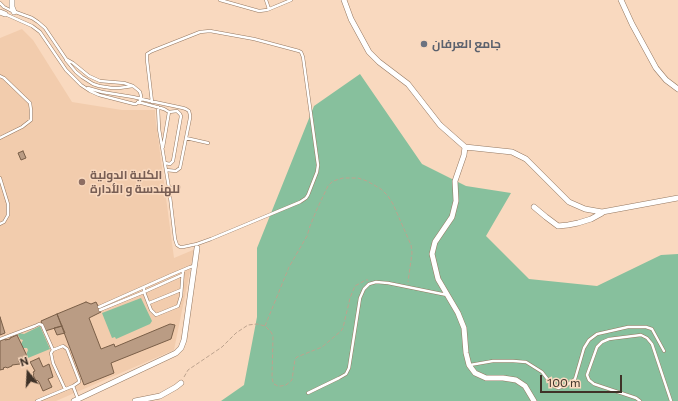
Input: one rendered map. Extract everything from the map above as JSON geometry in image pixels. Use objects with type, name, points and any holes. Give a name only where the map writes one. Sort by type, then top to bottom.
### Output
[{"type":"street","points":[[12,0],[14,12]]},
{"type":"street","points":[[344,0],[351,19],[369,52],[379,62],[408,84],[440,125],[465,147],[512,152],[526,159],[569,202],[585,209],[602,212],[678,198]]},
{"type":"street","points":[[621,0],[656,68],[666,80],[678,89]]},
{"type":"street","points":[[465,147],[464,155],[455,181],[456,201],[452,217],[435,242],[432,254],[438,279],[458,313],[464,328],[466,353],[469,365],[476,373],[486,378],[516,380],[525,386],[534,401]]},
{"type":"street","points":[[534,207],[558,226],[578,223],[591,219],[602,212]]},
{"type":"street","points":[[76,400],[176,353],[180,348],[184,340],[197,246]]},
{"type":"street","points":[[135,401],[160,396],[181,383]]},
{"type":"lane","points":[[220,0],[259,11],[291,0]]},
{"type":"lane","points":[[266,0],[268,9]]},
{"type":"lane","points":[[0,3],[4,7],[32,18],[42,25],[73,69],[93,84],[112,88],[133,86]]},
{"type":"lane","points":[[2,12],[32,26],[40,32],[66,70],[81,85],[90,91],[104,97],[134,104],[141,99]]},
{"type":"lane","points":[[152,102],[146,60],[147,54],[200,32],[210,31],[254,39],[299,51],[302,54],[318,165],[317,172],[308,195],[300,202],[197,246],[180,247],[176,242],[158,123],[158,107]]},
{"type":"lane","points":[[66,59],[94,79],[106,82],[124,83],[133,86],[140,92],[141,99]]},
{"type":"lane","points":[[0,76],[30,102],[31,110],[31,120],[22,127],[0,138]]},
{"type":"lane","points":[[81,85],[95,90],[125,95],[178,107],[189,111],[190,115],[180,168],[176,171],[166,170]]},
{"type":"lane","points":[[138,102],[166,109],[169,112],[177,111]]},
{"type":"lane","points":[[177,111],[178,107]]},
{"type":"lane","points":[[165,163],[170,164],[174,160],[181,118],[177,111]]},
{"type":"lane","points":[[162,149],[169,112]]},
{"type":"lane","points":[[186,138],[208,143]]},
{"type":"lane","points":[[0,178],[8,204],[8,215],[4,222],[0,224]]},
{"type":"lane","points":[[168,188],[179,187]]},
{"type":"lane","points":[[183,275],[144,292],[99,308],[194,266]]},
{"type":"lane","points":[[144,288],[144,292],[151,310],[156,316],[178,306],[183,270]]},
{"type":"lane","points":[[308,393],[346,374],[349,368],[360,298],[369,284],[376,282],[388,283],[447,295]]},
{"type":"lane","points":[[149,303],[181,290]]},
{"type":"lane","points":[[0,340],[39,324],[42,325],[53,350],[51,353],[51,358],[65,389]]},
{"type":"lane","points":[[469,365],[493,361],[526,362],[542,372],[552,385],[558,388],[575,379],[584,348],[589,340],[598,334],[628,327],[646,327],[652,329],[664,351]]},
{"type":"lane","points":[[640,401],[636,398],[594,384],[589,380],[587,375],[589,368],[597,347],[602,342],[609,339],[641,335],[647,338],[652,344],[671,401]]},
{"type":"lane","points":[[37,401],[79,383],[66,348],[62,346],[53,350]]},
{"type":"lane","points":[[73,386],[76,400]]},
{"type":"path","points":[[265,326],[289,267],[307,236],[317,209],[328,186],[333,181],[338,179],[358,178],[367,181],[382,189],[388,196],[411,245],[412,253],[407,287]]},
{"type":"path","points":[[181,383],[188,370],[222,347],[243,328],[248,325],[257,324],[265,326],[273,336],[273,382],[278,386],[286,385],[292,380],[295,359],[297,357],[322,347],[341,331],[344,325],[354,286],[366,280],[376,282]]},
{"type":"shaded area","name":"الكلية الدولية للهندسة و الأدارة","points":[[22,29],[33,40],[72,102],[122,110],[155,110],[174,258],[193,250],[174,350],[56,401],[0,401],[0,38]]},
{"type":"green space","points":[[360,74],[422,164],[466,186],[511,193],[486,236],[529,279],[597,286],[661,255],[678,254],[678,401],[221,401],[244,385],[257,317],[257,248],[314,106]]},
{"type":"green space","points":[[141,298],[152,321],[150,324],[116,339],[115,337],[112,338],[102,313]]},
{"type":"green space","points":[[40,326],[50,349],[28,358],[26,355],[28,350],[27,348],[23,348],[21,344],[23,340],[20,339],[18,335],[19,333],[24,334]]},
{"type":"building","points":[[23,151],[26,158],[21,160],[18,153]]},
{"type":"building","points":[[86,302],[91,304],[96,302],[101,312],[89,318],[101,349],[114,344],[115,347],[170,324],[175,325],[171,339],[111,363],[114,373],[84,385],[57,314]]},
{"type":"building","points":[[57,314],[62,326],[45,331],[41,321]]},
{"type":"building","points":[[0,317],[5,333],[0,335]]},
{"type":"building","points":[[62,326],[65,333],[57,335],[54,328]]},
{"type":"building","points":[[17,335],[27,356],[19,361],[20,364],[12,365],[0,370],[0,341],[10,339]]},
{"type":"building","points":[[39,358],[43,367],[49,364],[53,377],[48,379],[52,387],[43,391],[39,382],[37,380],[36,381],[33,375],[33,372],[35,371],[30,362]]},
{"type":"place","name":"جامع العرفان","points":[[424,44]]},
{"type":"place","name":"الكلية الدولية للهندسة و الأدارة","points":[[82,182]]}]
